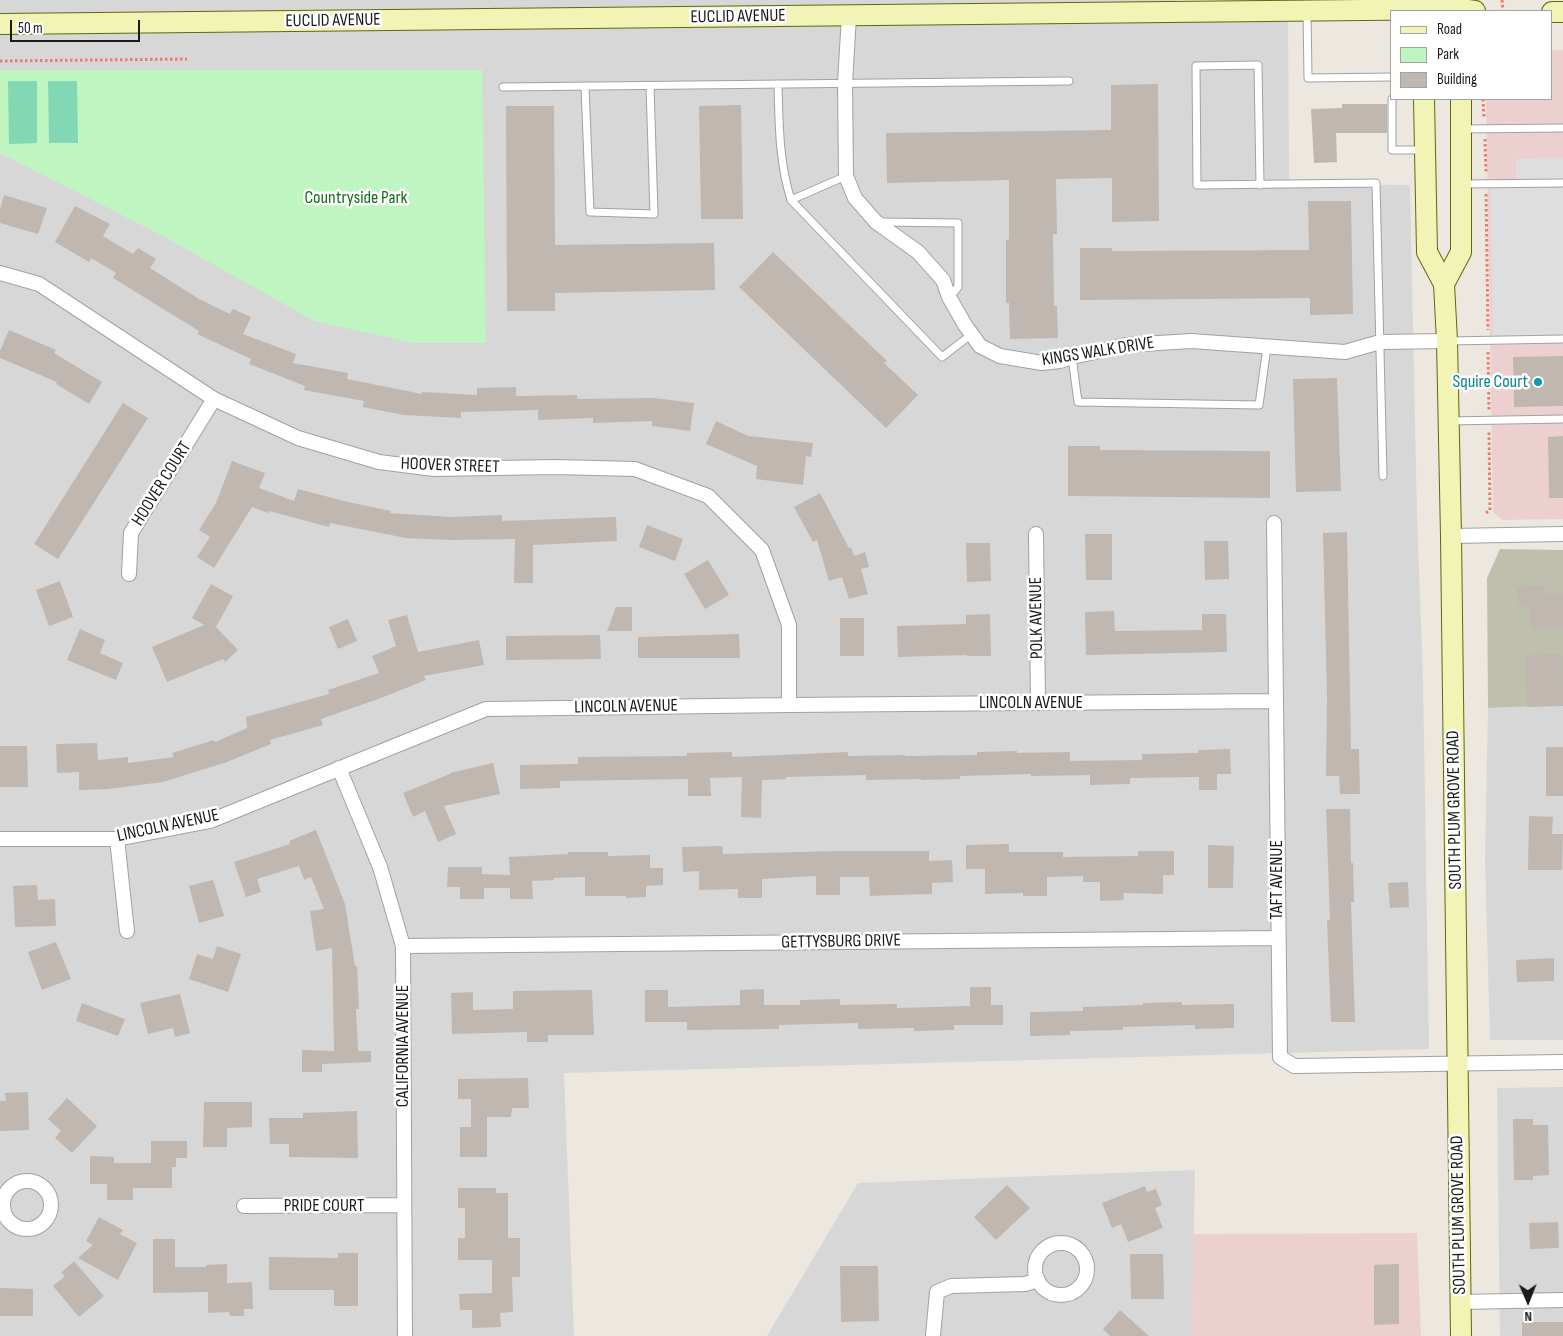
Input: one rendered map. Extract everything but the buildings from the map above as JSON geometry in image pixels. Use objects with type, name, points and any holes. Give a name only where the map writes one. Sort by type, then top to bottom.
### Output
[{"type":"main road","name":"EUCLID AVENUE","points":[[0,24],[849,16],[1185,10],[1274,6],[1390,10]]},
{"type":"main road","name":"EUCLID AVENUE","points":[[1437,10],[1465,8]]},
{"type":"main road","name":"SOUTH PLUM GROVE ROAD","points":[[1424,100],[1427,252],[1444,284],[1447,341],[1461,1336]]},
{"type":"main road","points":[[1444,284],[1461,252],[1460,100]]},
{"type":"street","name":"KINGS WALK DRIVE","points":[[849,16],[845,83],[846,176],[855,198],[876,222],[918,252],[943,280],[949,297],[980,346],[1000,356],[1042,363],[1060,361],[1126,345],[1153,342],[1191,341],[1345,352],[1380,342],[1447,341]]},
{"type":"street","name":"HOOVER STREET","points":[[0,273],[39,284],[214,399],[298,438],[379,462],[434,469],[555,467],[635,469],[708,496],[762,550],[789,625],[789,705]]},
{"type":"street","name":"HOOVER COURT","points":[[130,574],[131,533],[214,399]]},
{"type":"street","name":"TAFT AVENUE","points":[[1274,523],[1280,1057],[1294,1066],[1457,1064]]},
{"type":"street","name":"POLK AVENUE","points":[[1036,534],[1038,703]]},
{"type":"street","points":[[1451,536],[1563,534]]},
{"type":"street","name":"LINCOLN AVENUE","points":[[0,839],[117,839],[210,821],[486,709],[1276,701]]},
{"type":"street","name":"CALIFORNIA AVENUE","points":[[340,768],[380,867],[404,946],[405,1336]]},
{"type":"street","points":[[117,839],[127,931]]},
{"type":"street","name":"GETTYSBURG DRIVE","points":[[404,946],[1278,938]]},
{"type":"street","points":[[1457,1064],[1563,1062]]},
{"type":"street","name":"PRIDE COURT","points":[[244,1206],[404,1205]]},
{"type":"street","points":[[934,1336],[937,1292],[951,1286],[1025,1284],[1038,1280]]},
{"type":"street","points":[[1460,1302],[1563,1300]]},
{"type":"lane","points":[[1319,8],[1308,78],[1390,77]]},
{"type":"lane","points":[[1260,185],[1258,65],[1196,66],[1197,185],[1260,185],[1376,183],[1383,476]]},
{"type":"lane","points":[[504,87],[1069,81]]},
{"type":"lane","points":[[778,84],[779,132],[784,178],[791,200],[942,357],[972,334]]},
{"type":"lane","points":[[585,86],[590,212],[654,214],[650,86]]},
{"type":"lane","points":[[1392,100],[1392,150],[1425,150]]},
{"type":"lane","points":[[1460,130],[1563,128]]},
{"type":"lane","points":[[791,200],[846,176]]},
{"type":"lane","points":[[1461,184],[1563,182]]},
{"type":"lane","points":[[876,222],[958,223],[958,286],[949,297]]},
{"type":"lane","points":[[1447,341],[1563,339]]},
{"type":"lane","points":[[1072,357],[1078,402],[1259,405],[1267,347]]},
{"type":"lane","points":[[1449,421],[1563,419]]},
{"type":"path","points":[[0,61],[187,60]]},
{"type":"path","points":[[1483,100],[1486,184],[1490,510],[1486,513]]},
{"type":"shaded area","points":[[0,0],[1176,0],[1177,12],[1288,12],[1289,184],[1410,185],[1417,516],[1423,678],[1429,1049],[564,1073],[574,1336],[0,1336]]},
{"type":"shaded area","points":[[1553,50],[1563,50],[1563,519],[1502,520],[1493,512],[1486,100],[1553,100]]},
{"type":"shaded area","points":[[1563,158],[1563,339],[1493,340],[1490,184],[1516,183],[1516,159]]},
{"type":"shaded area","points":[[1500,549],[1563,550],[1563,705],[1488,708],[1487,578]]},
{"type":"shaded area","points":[[1563,705],[1563,1040],[1490,1040],[1485,860],[1488,708]]},
{"type":"shaded area","points":[[1563,1087],[1563,1336],[1500,1336],[1497,1088]]},
{"type":"shaded area","points":[[1195,1170],[1192,1336],[767,1336],[858,1183]]},
{"type":"shaded area","points":[[1417,1233],[1421,1336],[1192,1336],[1193,1234]]},
{"type":"green space","name":"Countryside Park","points":[[0,70],[482,70],[486,343],[414,343],[314,321],[161,235],[0,153]]},
{"type":"green space","points":[[8,81],[37,81],[37,143],[9,144]]},
{"type":"green space","points":[[48,81],[77,81],[78,143],[49,143]]},
{"type":"place","name":"Squire Court","points":[[1538,382]]}]
